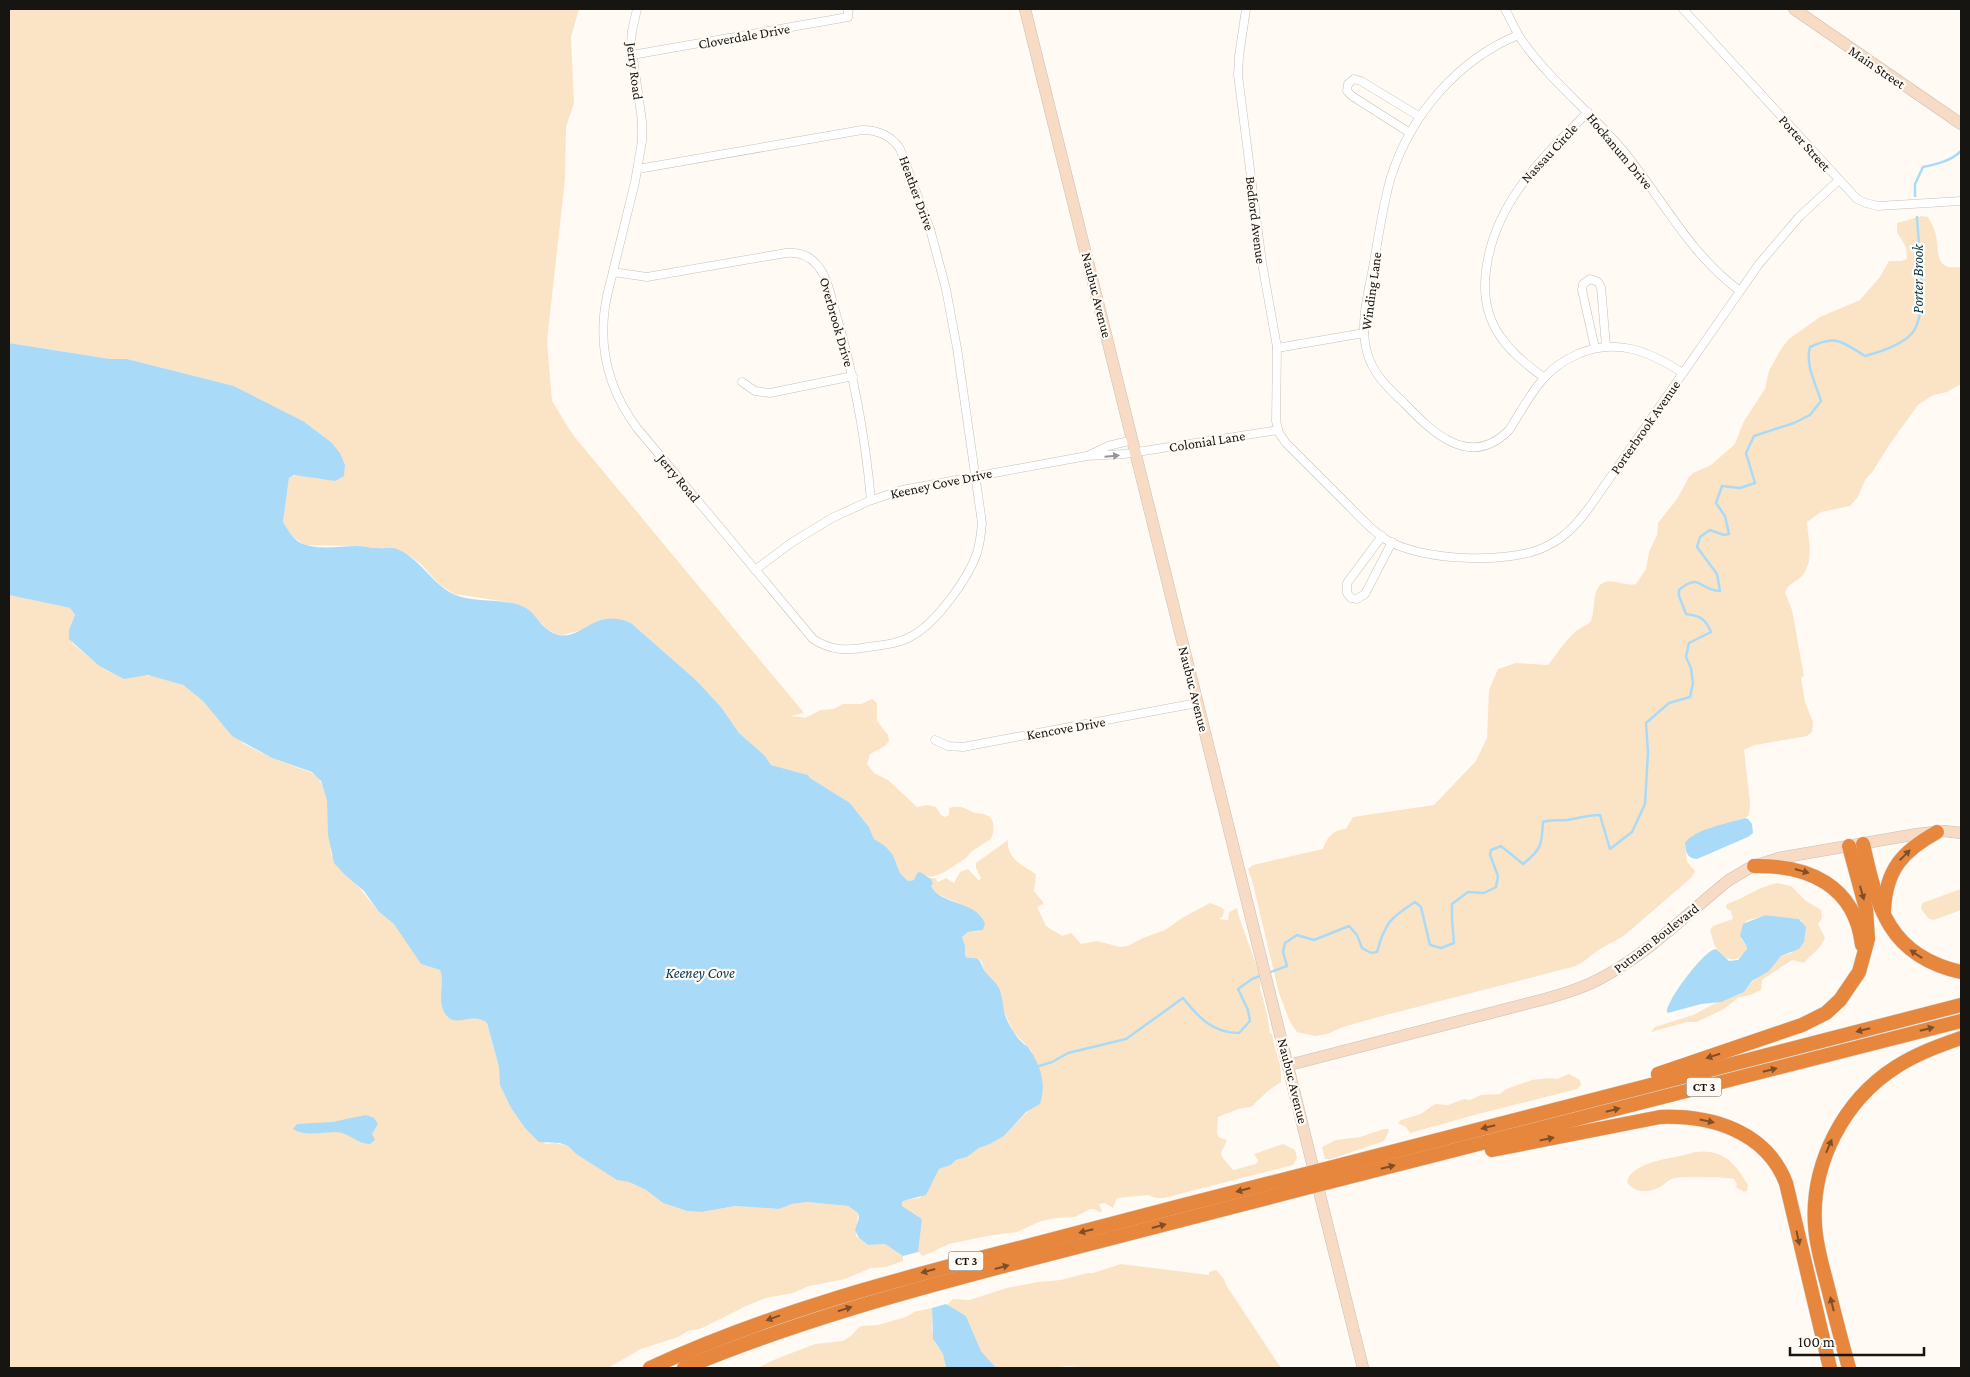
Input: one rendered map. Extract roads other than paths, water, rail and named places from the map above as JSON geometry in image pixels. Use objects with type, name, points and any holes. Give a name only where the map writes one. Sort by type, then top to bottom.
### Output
[{"type":"highway","points":[[1884,915],[1887,886],[1897,864],[1915,846],[1937,832]]},
{"type":"highway","points":[[1856,845],[1884,915],[1896,936],[1916,954],[1937,965],[1961,972]]},
{"type":"highway","points":[[1602,1097],[1625,1084],[1753,1043],[1796,1027],[1822,1016],[1836,1005],[1857,976],[1864,958],[1868,939],[1868,918],[1856,845]]},
{"type":"highway","points":[[1754,866],[1797,870],[1814,875],[1828,883],[1840,894],[1856,920],[1861,936],[1864,958]]},
{"type":"highway","name":"CT 3","points":[[684,1368],[780,1331],[862,1304],[1294,1191],[1339,1172],[1602,1097],[1961,1005]]},
{"type":"highway","name":"CT 3","points":[[650,1368],[776,1317],[836,1297],[918,1274],[1290,1178],[1339,1172],[1447,1152],[1961,1020]]},
{"type":"highway","points":[[1848,1368],[1815,1229],[1816,1190],[1823,1161],[1840,1124],[1858,1100],[1874,1084],[1916,1055],[1961,1038]]},
{"type":"highway","points":[[1447,1152],[1480,1152],[1660,1117],[1684,1117],[1710,1121],[1733,1128],[1746,1135],[1768,1152],[1786,1183],[1830,1368]]},
{"type":"main road","name":"Naubuc Avenue","points":[[1025,9],[1364,1368]]},
{"type":"main road","name":"Main Street","points":[[1794,9],[1961,124]]},
{"type":"main road","name":"Putnam Boulevard","points":[[1289,1065],[1545,999],[1586,986],[1622,966],[1729,880],[1754,866],[1779,858],[1937,832],[1961,833]]},
{"type":"street","name":"Jerry Road","points":[[637,9],[631,34],[632,56],[643,125],[642,146],[605,306],[603,335],[606,364],[618,397],[640,431],[809,635],[824,645],[840,650],[854,650],[907,639],[922,630],[936,618],[974,559],[980,539],[982,523],[975,476]]},
{"type":"street","name":"Cloverdale Drive","points":[[632,56],[848,17],[848,9]]},
{"type":"street","name":"Bedford Avenue","points":[[1246,9],[1239,56],[1239,84],[1262,263],[1277,348],[1276,415],[1278,430]]},
{"type":"street","name":"Hockanum Drive","points":[[1505,9],[1518,35],[1540,63],[1588,112],[1632,162],[1704,259],[1740,291]]},
{"type":"street","name":"Porter Street","points":[[1682,9],[1857,198],[1871,204],[1885,206],[1961,201]]},
{"type":"street","name":"Winding Lane","points":[[1518,35],[1490,49],[1461,71],[1440,91],[1420,117],[1398,158],[1388,190],[1366,308],[1364,333],[1369,357],[1385,384],[1431,430],[1447,440],[1461,445],[1482,445],[1502,436],[1544,378],[1568,360],[1595,348],[1606,346],[1626,347],[1644,351],[1683,373]]},
{"type":"street","points":[[1410,133],[1352,96],[1347,91],[1348,84],[1354,79],[1362,80],[1420,117]]},
{"type":"street","name":"Nassau Circle","points":[[1544,378],[1516,355],[1496,330],[1486,299],[1486,265],[1496,228],[1515,192],[1542,158],[1588,112]]},
{"type":"street","name":"Heather Drive","points":[[638,169],[859,130],[877,132],[893,140],[904,156],[930,229],[942,273],[956,342],[975,476]]},
{"type":"street","name":"Porterbrook Avenue","points":[[1278,430],[1286,444],[1370,527],[1406,549],[1428,555],[1495,558],[1523,555],[1555,542],[1569,532],[1588,510],[1740,291],[1782,235],[1839,180]]},
{"type":"street","name":"Overbrook Drive","points":[[613,272],[646,277],[786,253],[798,253],[807,256],[817,264],[824,276],[853,376],[871,500]]},
{"type":"street","points":[[1595,348],[1582,290],[1583,284],[1590,279],[1598,282],[1601,287],[1606,346]]},
{"type":"street","points":[[1277,348],[1364,333]]},
{"type":"street","points":[[742,382],[753,390],[770,393],[853,376]]},
{"type":"street","name":"Colonial Lane","points":[[1136,453],[1278,430]]},
{"type":"street","name":"Keeney Cove Drive","points":[[1088,456],[1108,446],[1133,440]]},
{"type":"street","name":"Keeney Cove Drive","points":[[755,570],[812,529],[843,512],[871,500],[911,488],[975,476],[1088,456],[1136,453]]},
{"type":"street","points":[[1382,536],[1347,583],[1347,593],[1351,598],[1357,599],[1365,594],[1392,542]]},
{"type":"street","name":"Kencove Drive","points":[[935,740],[948,746],[963,747],[1197,704]]},
{"type":"water","name":"Keeney Cove","points":[[9,343],[110,359],[127,359],[234,386],[303,421],[331,442],[340,453],[345,465],[344,476],[335,481],[294,475],[289,478],[283,522],[292,536],[299,542],[305,545],[320,547],[356,546],[397,549],[413,559],[438,584],[453,594],[470,599],[507,602],[524,607],[548,630],[559,635],[575,633],[598,621],[608,619],[618,619],[631,623],[697,681],[721,707],[739,733],[765,756],[771,765],[808,775],[850,803],[869,827],[874,839],[885,846],[893,855],[900,873],[908,881],[914,880],[917,873],[920,872],[931,879],[933,884],[931,886],[936,892],[975,911],[981,916],[985,924],[983,930],[968,932],[962,937],[965,955],[967,958],[979,960],[984,970],[999,988],[1005,1015],[1010,1025],[1016,1036],[1027,1046],[1039,1066],[1043,1088],[1042,1096],[1040,1104],[1026,1112],[1004,1136],[979,1148],[967,1157],[956,1160],[951,1165],[939,1169],[926,1195],[902,1202],[902,1206],[922,1219],[918,1252],[903,1256],[885,1244],[868,1245],[859,1238],[855,1230],[859,1218],[858,1213],[848,1206],[807,1202],[792,1204],[779,1209],[735,1206],[702,1212],[687,1211],[663,1203],[646,1190],[629,1182],[617,1180],[576,1154],[568,1146],[560,1143],[539,1142],[525,1128],[511,1108],[500,1085],[499,1067],[487,1023],[476,1019],[456,1020],[447,1016],[443,1011],[441,999],[442,976],[440,970],[421,964],[394,924],[379,912],[364,891],[334,863],[328,835],[327,800],[321,781],[312,772],[272,758],[232,736],[203,701],[183,685],[148,675],[124,679],[99,666],[69,639],[69,630],[75,615],[70,608],[9,595]]},
{"type":"water","points":[[1745,818],[1752,824],[1753,833],[1748,837],[1697,859],[1688,854],[1685,843],[1696,834],[1712,827]]},
{"type":"water","points":[[1765,915],[1799,919],[1806,927],[1804,942],[1799,949],[1781,956],[1769,971],[1752,981],[1744,992],[1721,1002],[1701,1004],[1667,1012],[1668,1006],[1679,987],[1704,957],[1716,949],[1729,961],[1738,960],[1747,949],[1740,936],[1743,924]]},
{"type":"water","points":[[366,1115],[374,1118],[378,1124],[372,1134],[375,1140],[370,1144],[336,1132],[303,1133],[293,1129],[297,1124],[332,1122]]},
{"type":"water","points":[[946,1304],[966,1316],[981,1351],[996,1368],[946,1368],[943,1354],[933,1339],[932,1308]]},
{"type":"waterway","points":[[1915,196],[1915,184],[1923,167],[1948,160],[1961,151]]},
{"type":"waterway","name":"Porter Brook","points":[[1268,973],[1287,966],[1283,952],[1285,943],[1297,935],[1314,940],[1349,926],[1357,935],[1362,948],[1371,953],[1377,952],[1383,934],[1390,922],[1400,912],[1415,902],[1421,907],[1430,945],[1441,948],[1454,943],[1452,904],[1468,892],[1484,893],[1496,887],[1498,876],[1490,855],[1491,850],[1501,846],[1523,864],[1537,851],[1541,842],[1543,822],[1600,815],[1610,849],[1632,832],[1645,804],[1648,752],[1646,723],[1669,703],[1690,697],[1693,683],[1691,668],[1686,657],[1689,643],[1711,632],[1701,618],[1686,614],[1679,596],[1679,590],[1692,582],[1696,582],[1707,588],[1720,591],[1717,574],[1697,547],[1700,537],[1710,530],[1724,535],[1729,534],[1725,516],[1716,503],[1722,486],[1740,488],[1755,483],[1746,453],[1754,436],[1794,423],[1810,415],[1821,401],[1810,368],[1810,347],[1833,340],[1839,341],[1865,356],[1897,344],[1909,337],[1913,332],[1918,322],[1922,294],[1917,217]]},
{"type":"waterway","name":"Porter Brook","points":[[1039,1066],[1052,1062],[1068,1053],[1126,1039],[1183,998],[1207,1023],[1222,1030],[1239,1033],[1250,1021],[1248,1010],[1238,989],[1252,979],[1263,975]]}]
